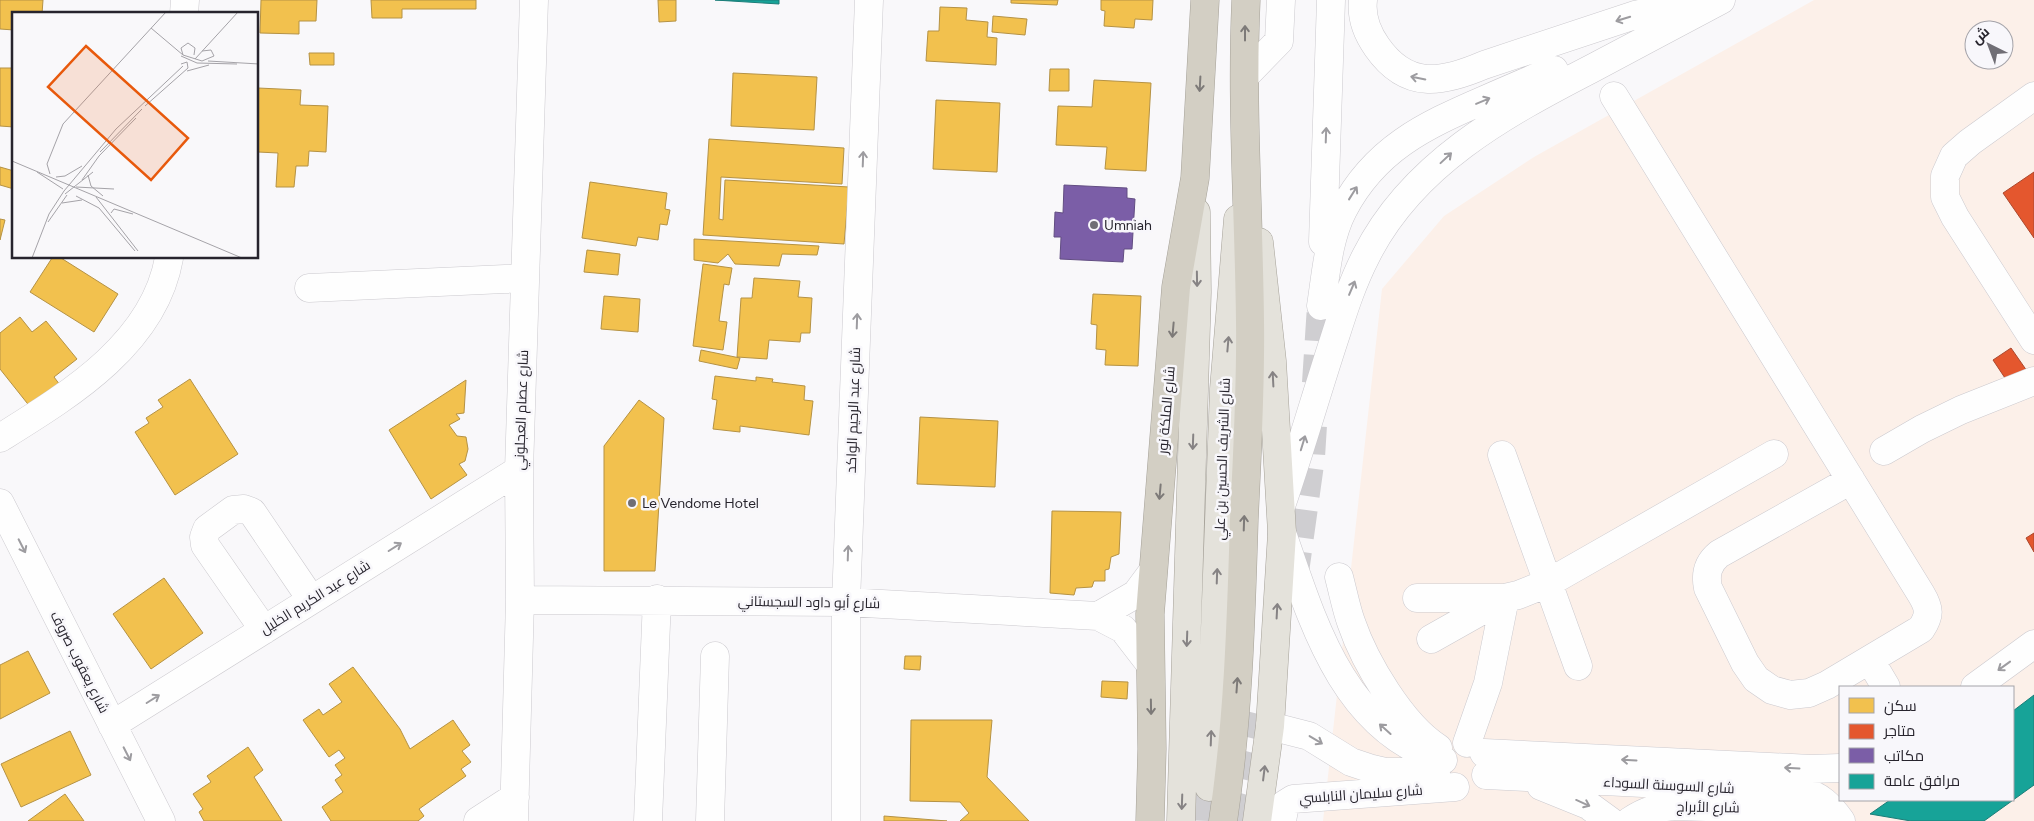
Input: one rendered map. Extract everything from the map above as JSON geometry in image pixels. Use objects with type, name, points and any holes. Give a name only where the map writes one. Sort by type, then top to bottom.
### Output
[{"type":"highway","name":"شارع الملكة نور","points":[[1150,821],[1150,614],[1176,287],[1195,178],[1205,0]]},
{"type":"highway","points":[[1224,821],[1231,769],[1237,683],[1250,396],[1245,127],[1246,0]]},
{"type":"main road","points":[[1245,127],[1272,361],[1282,533],[1270,726],[1257,821]]},
{"type":"main road","name":"شارع الشريف الحسين بن علي","points":[[1209,787],[1224,389],[1245,127]]},
{"type":"main road","points":[[1181,821],[1197,292],[1195,178]]},
{"type":"street","name":"شارع عصام العجلوني","points":[[515,809],[520,600],[519,470],[534,0]]},
{"type":"street","name":"شارع عبد الرحيم الواكد","points":[[846,821],[846,602],[869,0]]},
{"type":"street","points":[[1245,76],[1279,42],[1282,0]]},
{"type":"street","points":[[1331,0],[1321,306],[1330,247],[1342,211],[1360,182],[1372,169],[1414,133],[1440,119],[1720,0]]},
{"type":"street","points":[[1364,0],[1363,17],[1367,30],[1380,52],[1396,69],[1408,76],[1422,80],[1464,73],[1635,15],[1704,0]]},
{"type":"street","points":[[1281,506],[1349,295],[1366,255],[1391,217],[1420,182],[1454,151],[1491,124],[1532,100],[1720,0]]},
{"type":"street","points":[[1614,96],[1851,480],[1928,605],[1928,618],[1921,630],[1827,685],[1809,693],[1790,695],[1772,690],[1756,679],[1745,663],[1708,588],[1706,580],[1709,566],[1719,554],[1851,480]]},
{"type":"street","points":[[2034,96],[1970,142],[1954,156],[1945,176],[1946,197],[1955,217],[2034,340]]},
{"type":"street","points":[[0,438],[72,389],[120,350],[139,327],[156,299],[167,270],[169,259]]},
{"type":"street","points":[[309,288],[525,278]]},
{"type":"street","points":[[1884,451],[1922,429],[1962,410],[2034,381]]},
{"type":"street","points":[[1417,598],[1505,598],[1548,583],[1774,454]]},
{"type":"street","points":[[1502,455],[1578,666]]},
{"type":"street","name":"شارع عبد الكريم الخليل","points":[[112,725],[519,470]]},
{"type":"street","name":"شارع يعقوب صروف","points":[[0,503],[161,821]]},
{"type":"street","points":[[264,630],[205,545],[206,529],[234,510],[244,509],[252,512],[312,599]]},
{"type":"street","points":[[1282,533],[1323,645],[1345,683],[1378,722],[1393,736],[1412,748],[1461,764]]},
{"type":"street","points":[[1098,616],[1136,594],[1153,571]]},
{"type":"street","points":[[1340,577],[1351,623],[1382,685],[1409,724],[1426,740],[1461,764]]},
{"type":"street","points":[[1461,764],[1488,683],[1505,598]]},
{"type":"street","points":[[1431,639],[1505,598]]},
{"type":"street","name":"شارع أبو داود السجستاني","points":[[520,600],[846,602],[1098,616]]},
{"type":"street","points":[[648,821],[657,600]]},
{"type":"street","points":[[1098,616],[1123,628],[1150,664]]},
{"type":"street","points":[[1976,686],[2034,644]]},
{"type":"street","points":[[710,821],[715,656]]},
{"type":"street","points":[[1870,660],[1885,686]]},
{"type":"street","points":[[1270,726],[1309,736],[1351,762],[1385,772],[1461,764]]},
{"type":"street","name":"شارع السوسنة السوداء","points":[[1461,764],[1839,768]]},
{"type":"street","name":"شارع السوسنة السوداء","points":[[1461,764],[1522,778],[1801,791],[1815,795],[1832,811]]},
{"type":"street","name":"شارع سليمان النابلسي","points":[[1282,821],[1285,804],[1293,799],[1461,764]]},
{"type":"street","points":[[1522,778],[1588,805],[1610,821]]},
{"type":"street","name":"شارع الأبراج","points":[[1630,821],[1644,812],[1660,807],[1676,806],[1798,810],[1812,816],[1832,811]]},
{"type":"street","points":[[478,821],[515,809]]},
{"type":"shaded area","points":[[1814,0],[2034,0],[2034,821],[1323,821],[1382,289],[1444,216],[1534,157]]},
{"type":"building: سكن","points":[[0,0],[43,0],[42,12],[12,12],[12,30],[0,29]]},
{"type":"building: سكن","points":[[261,0],[317,0],[316,21],[299,21],[299,34],[260,33]]},
{"type":"building: سكن","points":[[371,0],[476,0],[476,9],[402,9],[402,18],[372,18]]},
{"type":"building: سكن","points":[[658,0],[676,0],[676,21],[659,22]]},
{"type":"building: سكن","points":[[1011,0],[1058,0],[1057,5],[1011,3]]},
{"type":"building: سكن","points":[[1101,0],[1153,0],[1152,20],[1135,19],[1134,28],[1104,26],[1105,11],[1101,10]]},
{"type":"building: سكن","points":[[940,7],[967,8],[966,20],[988,22],[987,37],[997,38],[996,65],[926,61],[928,31],[939,31]]},
{"type":"building: سكن","points":[[993,16],[1027,19],[1025,35],[992,32]]},
{"type":"building: سكن","points":[[309,53],[334,53],[334,65],[310,65]]},
{"type":"building: سكن","points":[[0,68],[12,68],[12,127],[0,126]]},
{"type":"building: سكن","points":[[1050,69],[1069,69],[1069,91],[1049,91]]},
{"type":"building: سكن","points":[[733,73],[817,77],[814,130],[731,126]]},
{"type":"building: سكن","points":[[1094,80],[1151,83],[1146,171],[1105,169],[1107,147],[1056,145],[1058,106],[1092,107]]},
{"type":"building: سكن","points":[[259,88],[301,90],[300,105],[328,106],[326,152],[309,151],[308,166],[296,166],[294,187],[276,187],[278,153],[259,152]]},
{"type":"building: سكن","points":[[936,100],[1000,103],[997,172],[933,169]]},
{"type":"building: سكن","points":[[709,139],[844,148],[842,184],[721,177],[719,219],[723,220],[725,180],[849,187],[844,244],[703,235]]},
{"type":"building: سكن","points":[[0,167],[12,170],[12,188],[0,185]]},
{"type":"building: سكن","points":[[590,182],[667,193],[665,209],[670,210],[667,225],[660,224],[658,240],[638,237],[636,246],[582,238]]},
{"type":"building: سكن","points":[[0,219],[5,220],[0,240]]},
{"type":"building: سكن","points":[[694,239],[819,246],[817,255],[782,254],[779,266],[735,264],[728,254],[718,263],[694,260]]},
{"type":"building: سكن","points":[[587,250],[620,254],[618,275],[584,272]]},
{"type":"building: سكن","points":[[51,259],[63,259],[118,294],[94,332],[30,292]]},
{"type":"building: سكن","points":[[703,264],[732,268],[729,285],[724,284],[719,321],[727,322],[723,350],[693,346]]},
{"type":"building: سكن","points":[[754,278],[800,281],[798,297],[812,298],[810,333],[801,333],[800,342],[769,340],[767,359],[737,357],[741,298],[752,298]]},
{"type":"building: سكن","points":[[1093,294],[1141,296],[1138,366],[1105,365],[1106,350],[1096,349],[1097,325],[1091,324]]},
{"type":"building: سكن","points":[[604,296],[640,299],[638,332],[601,329]]},
{"type":"building: سكن","points":[[20,317],[32,332],[46,321],[77,359],[54,377],[60,385],[31,408],[0,369],[0,333]]},
{"type":"building: سكن","points":[[701,350],[740,358],[737,369],[699,361]]},
{"type":"building: سكن","points":[[715,376],[756,381],[756,377],[773,379],[772,382],[805,386],[804,400],[813,401],[809,435],[740,426],[740,432],[713,429],[717,400],[712,399]]},
{"type":"building: سكن","points":[[190,379],[238,454],[175,495],[135,432],[149,423],[146,418],[163,407],[158,400]]},
{"type":"building: سكن","points":[[466,380],[464,413],[456,414],[460,419],[449,425],[457,436],[466,437],[468,449],[465,461],[459,464],[467,475],[431,499],[389,430]]},
{"type":"building: سكن","name":"Le Vendome Hotel","points":[[639,400],[664,418],[655,571],[604,571],[604,446]]},
{"type":"building: سكن","points":[[920,417],[998,421],[995,487],[917,484]]},
{"type":"building: سكن","points":[[1052,511],[1121,512],[1119,554],[1111,557],[1109,569],[1105,570],[1105,581],[1094,581],[1092,587],[1076,588],[1074,595],[1050,593]]},
{"type":"building: سكن","points":[[164,578],[203,633],[151,669],[113,614]]},
{"type":"building: سكن","points":[[28,651],[50,693],[0,719],[0,665]]},
{"type":"building: سكن","points":[[905,656],[921,656],[920,670],[904,669]]},
{"type":"building: سكن","points":[[353,667],[400,729],[410,749],[453,720],[470,745],[462,751],[471,762],[461,769],[466,776],[419,809],[424,816],[418,821],[331,821],[322,807],[343,792],[335,780],[342,775],[335,765],[345,758],[339,750],[329,757],[303,720],[319,709],[323,715],[342,702],[329,684]]},
{"type":"building: سكن","points":[[1102,681],[1128,682],[1127,699],[1101,697]]},
{"type":"building: سكن","points":[[911,720],[992,720],[987,777],[1029,821],[960,821],[969,813],[960,802],[910,801]]},
{"type":"building: سكن","points":[[70,731],[91,775],[21,807],[1,764]]},
{"type":"building: سكن","points":[[248,747],[263,770],[254,777],[282,821],[204,821],[199,812],[203,809],[193,794],[211,782],[207,776]]},
{"type":"building: سكن","points":[[65,794],[84,821],[28,821]]},
{"type":"building: سكن","points":[[884,816],[947,821],[884,821]]},
{"type":"building: متاجر","points":[[2034,172],[2034,238],[2003,193]]},
{"type":"building: متاجر","points":[[2011,348],[2027,371],[2009,384],[1993,360]]},
{"type":"building: متاجر","points":[[2034,533],[2034,552],[2026,538]]},
{"type":"building: مكاتب","name":"Umniah","points":[[1064,185],[1127,188],[1127,198],[1135,199],[1132,249],[1124,249],[1123,262],[1060,259],[1061,237],[1054,237],[1055,212],[1063,213]]},
{"type":"building: مرافق عامة","points":[[715,0],[779,0],[779,4]]},
{"type":"building: مرافق عامة","points":[[2034,695],[2034,785],[2014,799],[2014,710]]},
{"type":"building: مرافق عامة","points":[[1889,801],[2012,801],[1984,821],[1911,821],[1870,814]]},
{"type":"tunnel","points":[[1316,383],[1321,306]]},
{"type":"tunnel","points":[[1294,579],[1311,457],[1313,425]]},
{"type":"tunnel","points":[[1237,821],[1262,715]]},
{"type":"tunnel","points":[[1208,821],[1209,787]]},
{"type":"place","name":"Umniah","points":[[1094,225]]},
{"type":"place","name":"Le Vendome Hotel","points":[[632,503]]}]
